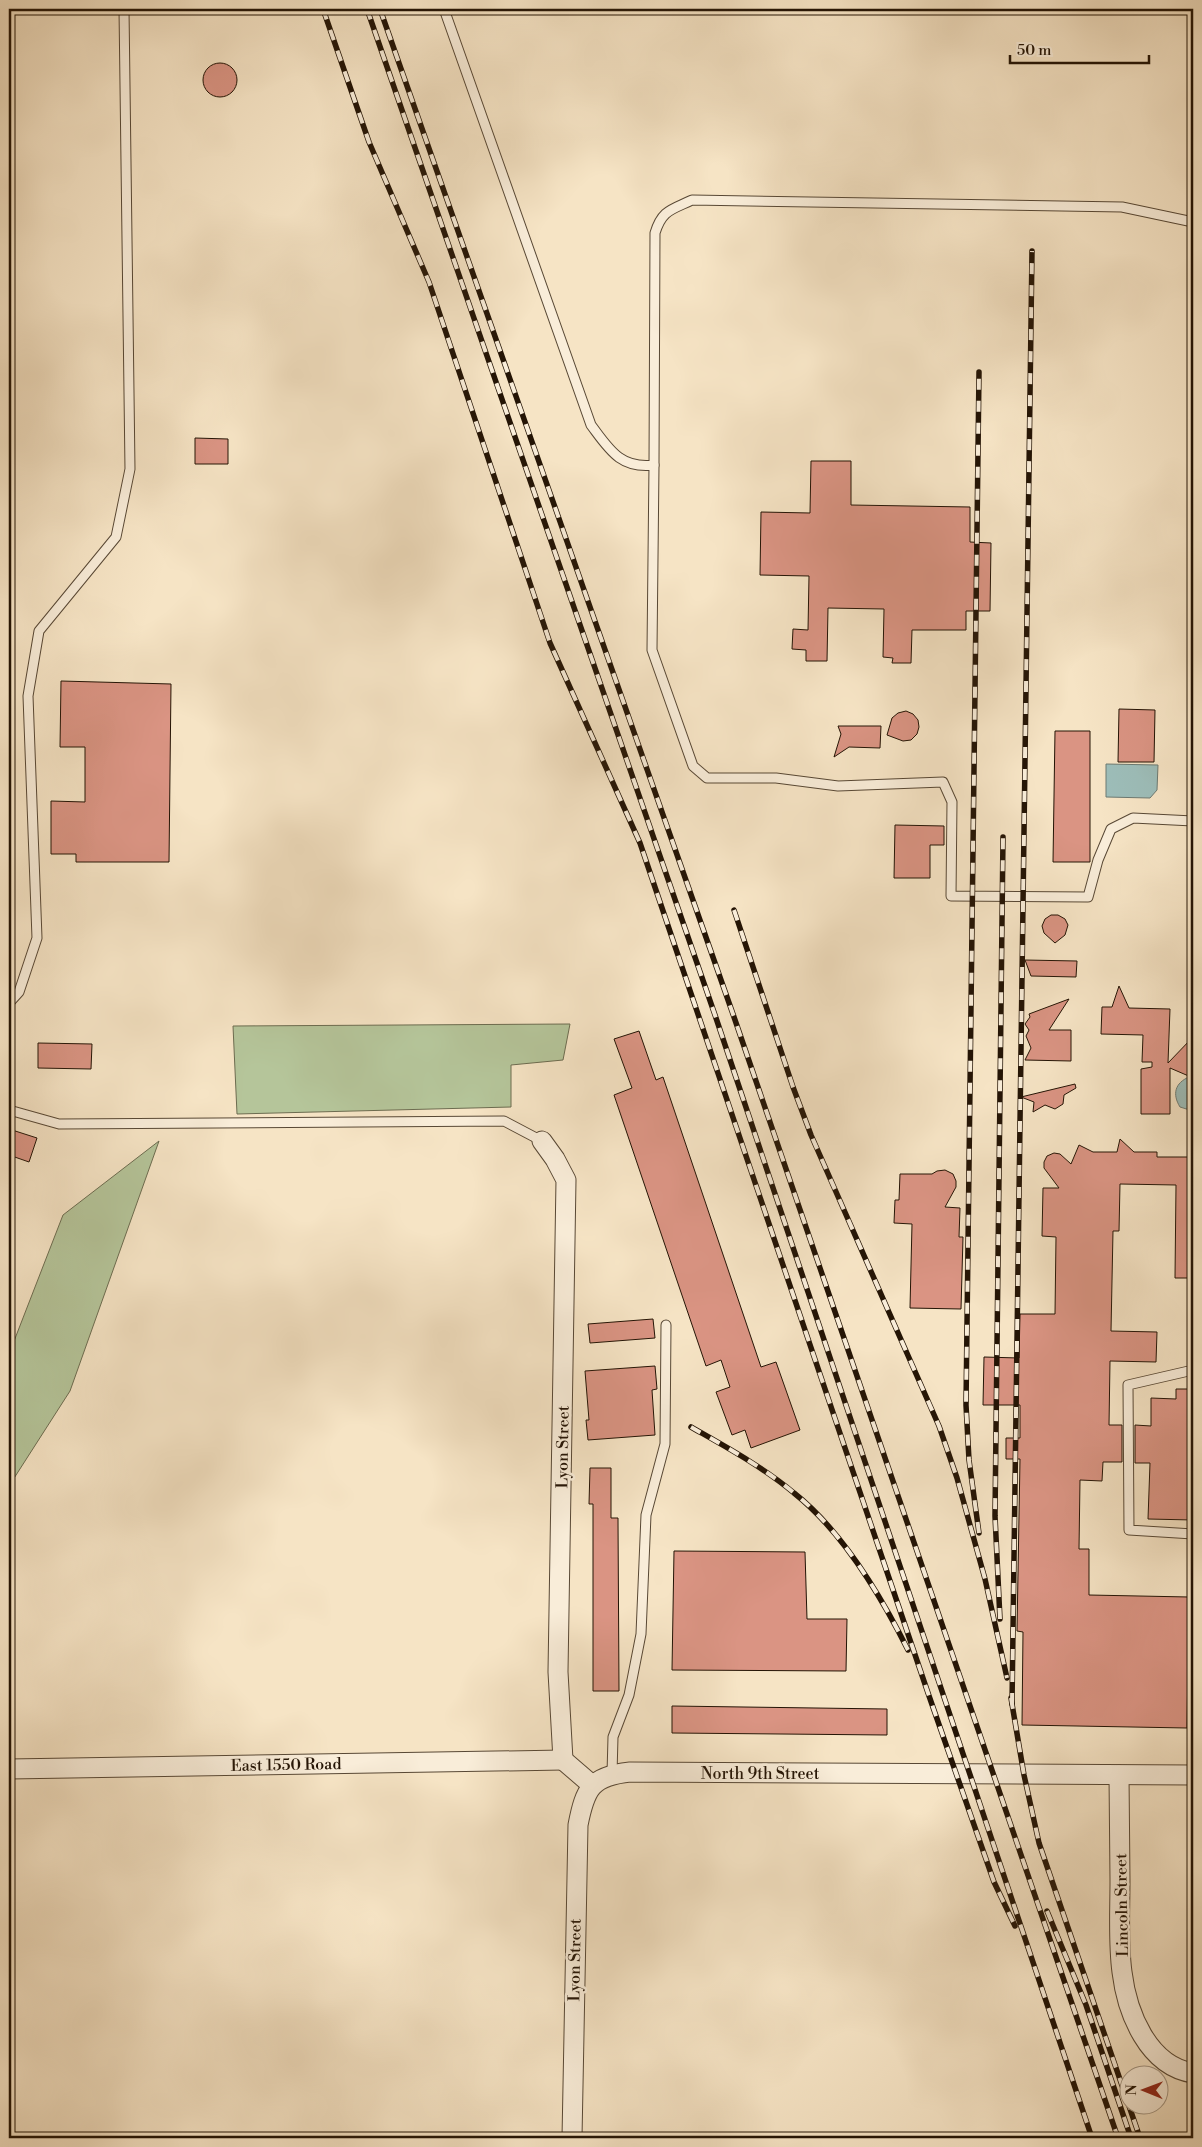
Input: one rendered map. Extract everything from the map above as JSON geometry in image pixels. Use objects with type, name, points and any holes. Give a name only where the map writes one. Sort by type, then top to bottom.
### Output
[{"type":"street","name":"Lyon Street","points":[[542,1141],[555,1158],[566,1180],[558,1672],[563,1760]]},
{"type":"street","name":"East 1550 Road","points":[[9,1769],[563,1760]]},
{"type":"street","points":[[563,1760],[592,1785]]},
{"type":"street","name":"North 9th Street","points":[[592,1785],[612,1774],[630,1772],[1193,1775]]},
{"type":"street","name":"Lincoln Street","points":[[1119,1775],[1122,1972],[1131,2012],[1159,2059],[1177,2070],[1193,2073]]},
{"type":"street","name":"Lyon Street","points":[[572,2138],[578,1825],[582,1803],[592,1785]]},
{"type":"lane","points":[[9,1003],[19,992],[37,938],[28,696],[39,631],[116,537],[130,469],[124,9]]},
{"type":"lane","points":[[444,9],[590,425],[616,459],[641,467],[654,466]]},
{"type":"lane","points":[[1193,222],[1122,206],[692,200],[660,217],[655,233],[652,650],[693,766],[707,778],[776,778],[838,786],[943,782],[952,802],[952,896],[1088,897],[1098,860],[1111,829],[1133,818],[1193,821]]},
{"type":"lane","points":[[9,1110],[59,1124],[504,1122],[542,1141]]},
{"type":"lane","points":[[612,1774],[613,1737],[629,1695],[642,1634],[646,1515],[665,1444],[666,1325]]},
{"type":"lane","points":[[1193,1370],[1128,1385],[1129,1530],[1193,1534]]},
{"type":"green space","points":[[570,1024],[563,1060],[511,1065],[511,1107],[237,1114],[233,1026]]},
{"type":"green space","points":[[159,1141],[70,1391],[9,1486],[9,1354],[63,1215]]},
{"type":"water","points":[[1106,764],[1158,765],[1157,790],[1150,798],[1106,797]]},
{"type":"water","points":[[1193,1078],[1193,1111],[1180,1107],[1176,1098],[1176,1089],[1184,1079]]},
{"type":"building","points":[[220,63],[232,68],[237,80],[232,92],[220,97],[208,92],[203,80],[208,68]]},
{"type":"building","points":[[195,438],[228,439],[228,464],[195,464]]},
{"type":"building","points":[[811,461],[851,461],[851,505],[970,507],[970,542],[991,543],[990,611],[966,611],[966,630],[912,630],[911,663],[892,663],[893,658],[883,657],[884,609],[828,608],[827,661],[806,661],[806,650],[792,649],[793,629],[808,630],[809,576],[760,575],[761,512],[810,513]]},
{"type":"building","points":[[61,681],[171,684],[169,862],[76,862],[76,854],[51,854],[51,801],[85,802],[85,747],[60,747]]},
{"type":"building","points":[[1119,709],[1155,710],[1154,762],[1118,762]]},
{"type":"building","points":[[906,711],[913,714],[918,720],[917,734],[911,740],[903,741],[887,735],[892,718],[898,713]]},
{"type":"building","points":[[838,726],[881,726],[880,748],[849,747],[834,757],[841,734]]},
{"type":"building","points":[[1055,731],[1090,731],[1090,862],[1053,862]]},
{"type":"building","points":[[895,825],[944,826],[944,845],[930,845],[930,878],[894,878]]},
{"type":"building","points":[[1051,915],[1058,915],[1065,919],[1068,925],[1065,935],[1055,943],[1044,933],[1042,926],[1045,919]]},
{"type":"building","points":[[1025,960],[1077,961],[1076,977],[1031,976]]},
{"type":"building","points":[[1119,986],[1129,1008],[1170,1009],[1168,1063],[1192,1038],[1191,1077],[1170,1068],[1170,1114],[1141,1114],[1141,1069],[1152,1067],[1152,1062],[1142,1062],[1143,1035],[1101,1034],[1102,1007],[1112,1007]]},
{"type":"building","points":[[1069,999],[1049,1030],[1071,1030],[1071,1061],[1025,1060],[1031,1048],[1026,1036],[1029,1030],[1025,1024],[1030,1017],[1029,1014]]},
{"type":"building","points":[[639,1031],[656,1080],[663,1077],[761,1367],[776,1362],[800,1430],[751,1448],[745,1430],[732,1435],[716,1392],[730,1387],[721,1360],[706,1366],[614,1095],[632,1088],[614,1039]]},
{"type":"building","points":[[38,1043],[92,1044],[91,1069],[38,1068]]},
{"type":"building","points":[[1075,1084],[1076,1088],[1064,1095],[1063,1104],[1055,1109],[1045,1105],[1033,1112],[1034,1102],[1021,1097]]},
{"type":"building","points":[[9,1129],[37,1138],[29,1162],[9,1155]]},
{"type":"building","points":[[1120,1139],[1134,1152],[1157,1152],[1157,1157],[1193,1157],[1193,1278],[1175,1278],[1176,1185],[1120,1184],[1119,1231],[1113,1231],[1111,1331],[1157,1332],[1156,1362],[1110,1361],[1109,1425],[1122,1425],[1122,1462],[1103,1462],[1102,1481],[1080,1480],[1079,1549],[1089,1549],[1089,1595],[1189,1597],[1187,1728],[1022,1725],[1023,1632],[1017,1631],[1020,1459],[1006,1459],[1006,1438],[1020,1438],[1020,1405],[983,1405],[984,1357],[1019,1358],[1020,1314],[1055,1314],[1056,1237],[1042,1236],[1043,1188],[1059,1188],[1044,1168],[1047,1156],[1054,1153],[1060,1154],[1071,1164],[1079,1145],[1093,1152],[1117,1152]]},
{"type":"building","points":[[945,1170],[953,1174],[956,1187],[945,1207],[960,1208],[959,1237],[963,1237],[961,1309],[910,1308],[912,1224],[894,1223],[895,1200],[899,1200],[900,1174],[932,1174]]},
{"type":"building","points":[[653,1319],[655,1338],[590,1343],[588,1324]]},
{"type":"building","points":[[655,1366],[657,1389],[652,1390],[655,1435],[588,1440],[586,1420],[589,1420],[585,1371]]},
{"type":"building","points":[[1176,1389],[1193,1389],[1193,1520],[1148,1519],[1150,1463],[1135,1463],[1135,1425],[1151,1426],[1151,1398],[1176,1399]]},
{"type":"building","points":[[590,1468],[611,1468],[611,1518],[618,1518],[619,1691],[593,1691],[593,1504],[589,1504]]},
{"type":"building","points":[[674,1551],[805,1552],[807,1619],[847,1619],[846,1671],[672,1670]]},
{"type":"building","points":[[672,1706],[887,1709],[887,1735],[672,1733]]},
{"type":"railway","points":[[323,9],[369,142],[429,282],[550,643],[640,843],[928,1693],[994,1882],[1015,1926]]},
{"type":"railway","points":[[367,9],[716,1018],[1092,2138]]},
{"type":"railway","points":[[380,9],[734,1017],[1118,2138]]},
{"type":"railway","points":[[1012,1704],[1032,251]]},
{"type":"railway","points":[[979,372],[966,1405],[969,1460],[979,1533]]},
{"type":"railway","points":[[1000,1619],[995,1516],[1003,837]]},
{"type":"railway","points":[[734,910],[811,1135],[939,1426],[957,1478],[985,1579],[1007,1678]]},
{"type":"railway","points":[[691,1427],[770,1475],[812,1508],[859,1565],[886,1608],[908,1650]]},
{"type":"railway","points":[[1011,1698],[1024,1775],[1039,1843],[1140,2138]]},
{"type":"railway","points":[[1047,1911],[1086,2005],[1131,2138]]}]
